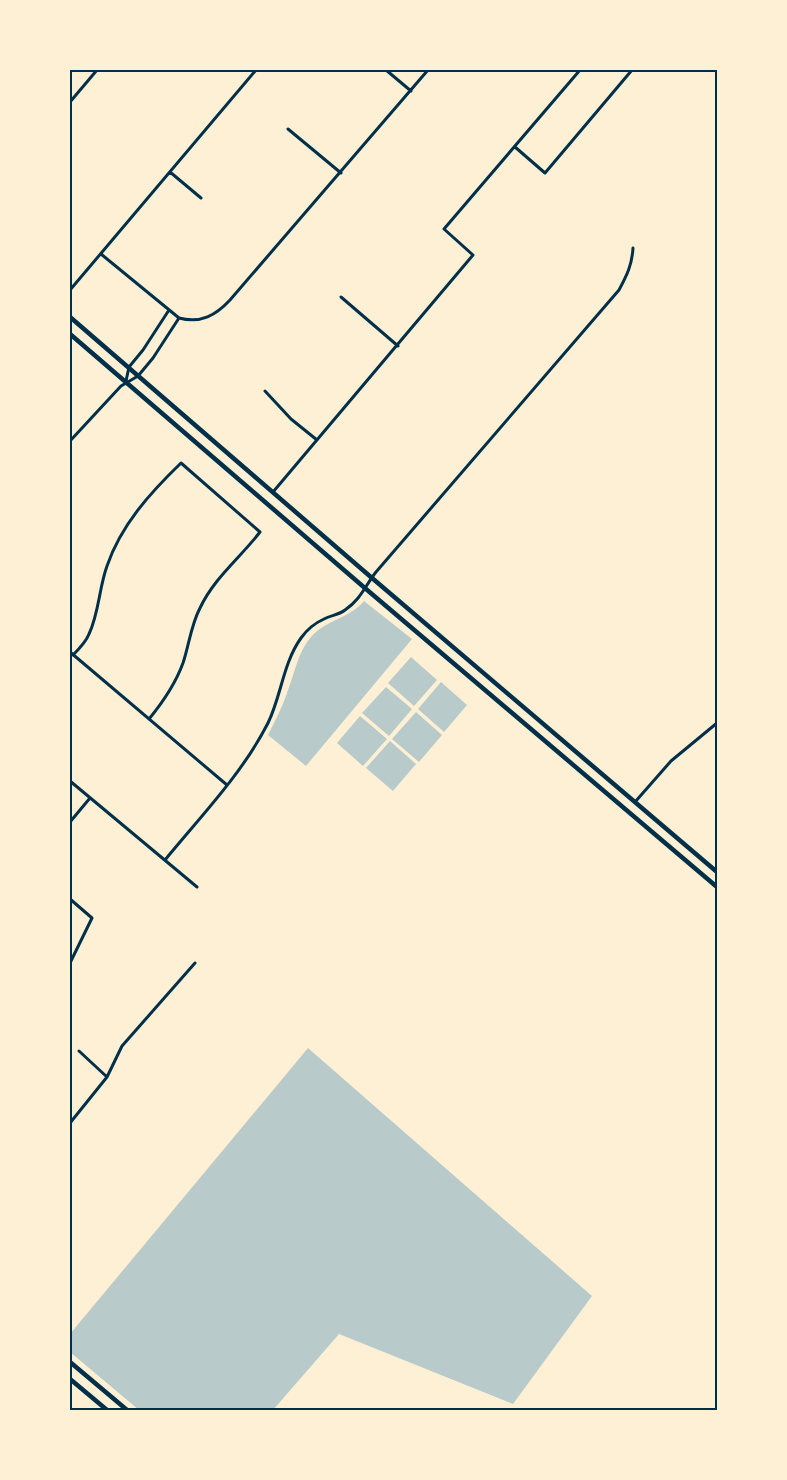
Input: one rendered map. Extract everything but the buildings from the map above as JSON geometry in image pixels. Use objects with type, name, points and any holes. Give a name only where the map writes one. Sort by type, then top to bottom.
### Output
[{"type":"main road","points":[[70,317],[717,872]]},
{"type":"main road","points":[[70,334],[366,590],[717,887]]},
{"type":"main road","points":[[70,1362],[127,1410]]},
{"type":"main road","points":[[70,1379],[107,1410]]},
{"type":"street","points":[[70,102],[97,70]]},
{"type":"street","points":[[70,290],[256,70]]},
{"type":"street","points":[[386,70],[411,91]]},
{"type":"street","points":[[101,254],[179,318],[191,321],[207,318],[222,308],[341,173],[428,70]]},
{"type":"street","points":[[273,492],[474,255],[444,229],[580,70]]},
{"type":"street","points":[[515,147],[545,173],[632,70]]},
{"type":"street","points":[[288,129],[341,173]]},
{"type":"street","points":[[170,172],[201,198]]},
{"type":"street","points":[[165,860],[240,769],[269,721],[300,639],[307,631],[324,619],[344,611],[366,590],[372,578],[619,290],[628,275],[632,263],[633,248]]},
{"type":"street","points":[[341,297],[398,346]]},
{"type":"street","points":[[126,382],[129,368],[169,310]]},
{"type":"street","points":[[70,441],[126,382],[138,376],[179,318]]},
{"type":"street","points":[[265,391],[291,419],[317,440]]},
{"type":"street","points":[[149,719],[176,679],[196,618],[208,593],[219,577],[260,532],[181,463],[143,502],[122,532],[107,565],[89,634],[82,645],[72,654],[227,785]]},
{"type":"street","points":[[635,802],[671,761],[717,723]]},
{"type":"street","points":[[70,781],[197,887]]},
{"type":"street","points":[[70,822],[90,798]]},
{"type":"street","points":[[70,899],[92,918],[70,964]]},
{"type":"street","points":[[70,1123],[106,1077],[122,1046],[195,963]]},
{"type":"street","points":[[79,1051],[106,1077]]},
{"type":"shaded area","points":[[364,601],[412,639],[306,766],[268,735],[284,702],[300,656],[311,637],[317,631],[358,607]]},
{"type":"shaded area","points":[[411,657],[437,680],[414,706],[388,683]]},
{"type":"shaded area","points":[[441,682],[467,705],[444,732],[418,709]]},
{"type":"shaded area","points":[[386,687],[412,709],[389,736],[362,713]]},
{"type":"shaded area","points":[[416,712],[442,735],[419,762],[392,739]]},
{"type":"shaded area","points":[[360,716],[387,739],[363,766],[337,743]]},
{"type":"shaded area","points":[[390,741],[416,764],[393,791],[366,768]]},
{"type":"shaded area","points":[[308,1048],[592,1296],[513,1404],[339,1334],[273,1410],[139,1410],[70,1352],[70,1334]]}]
